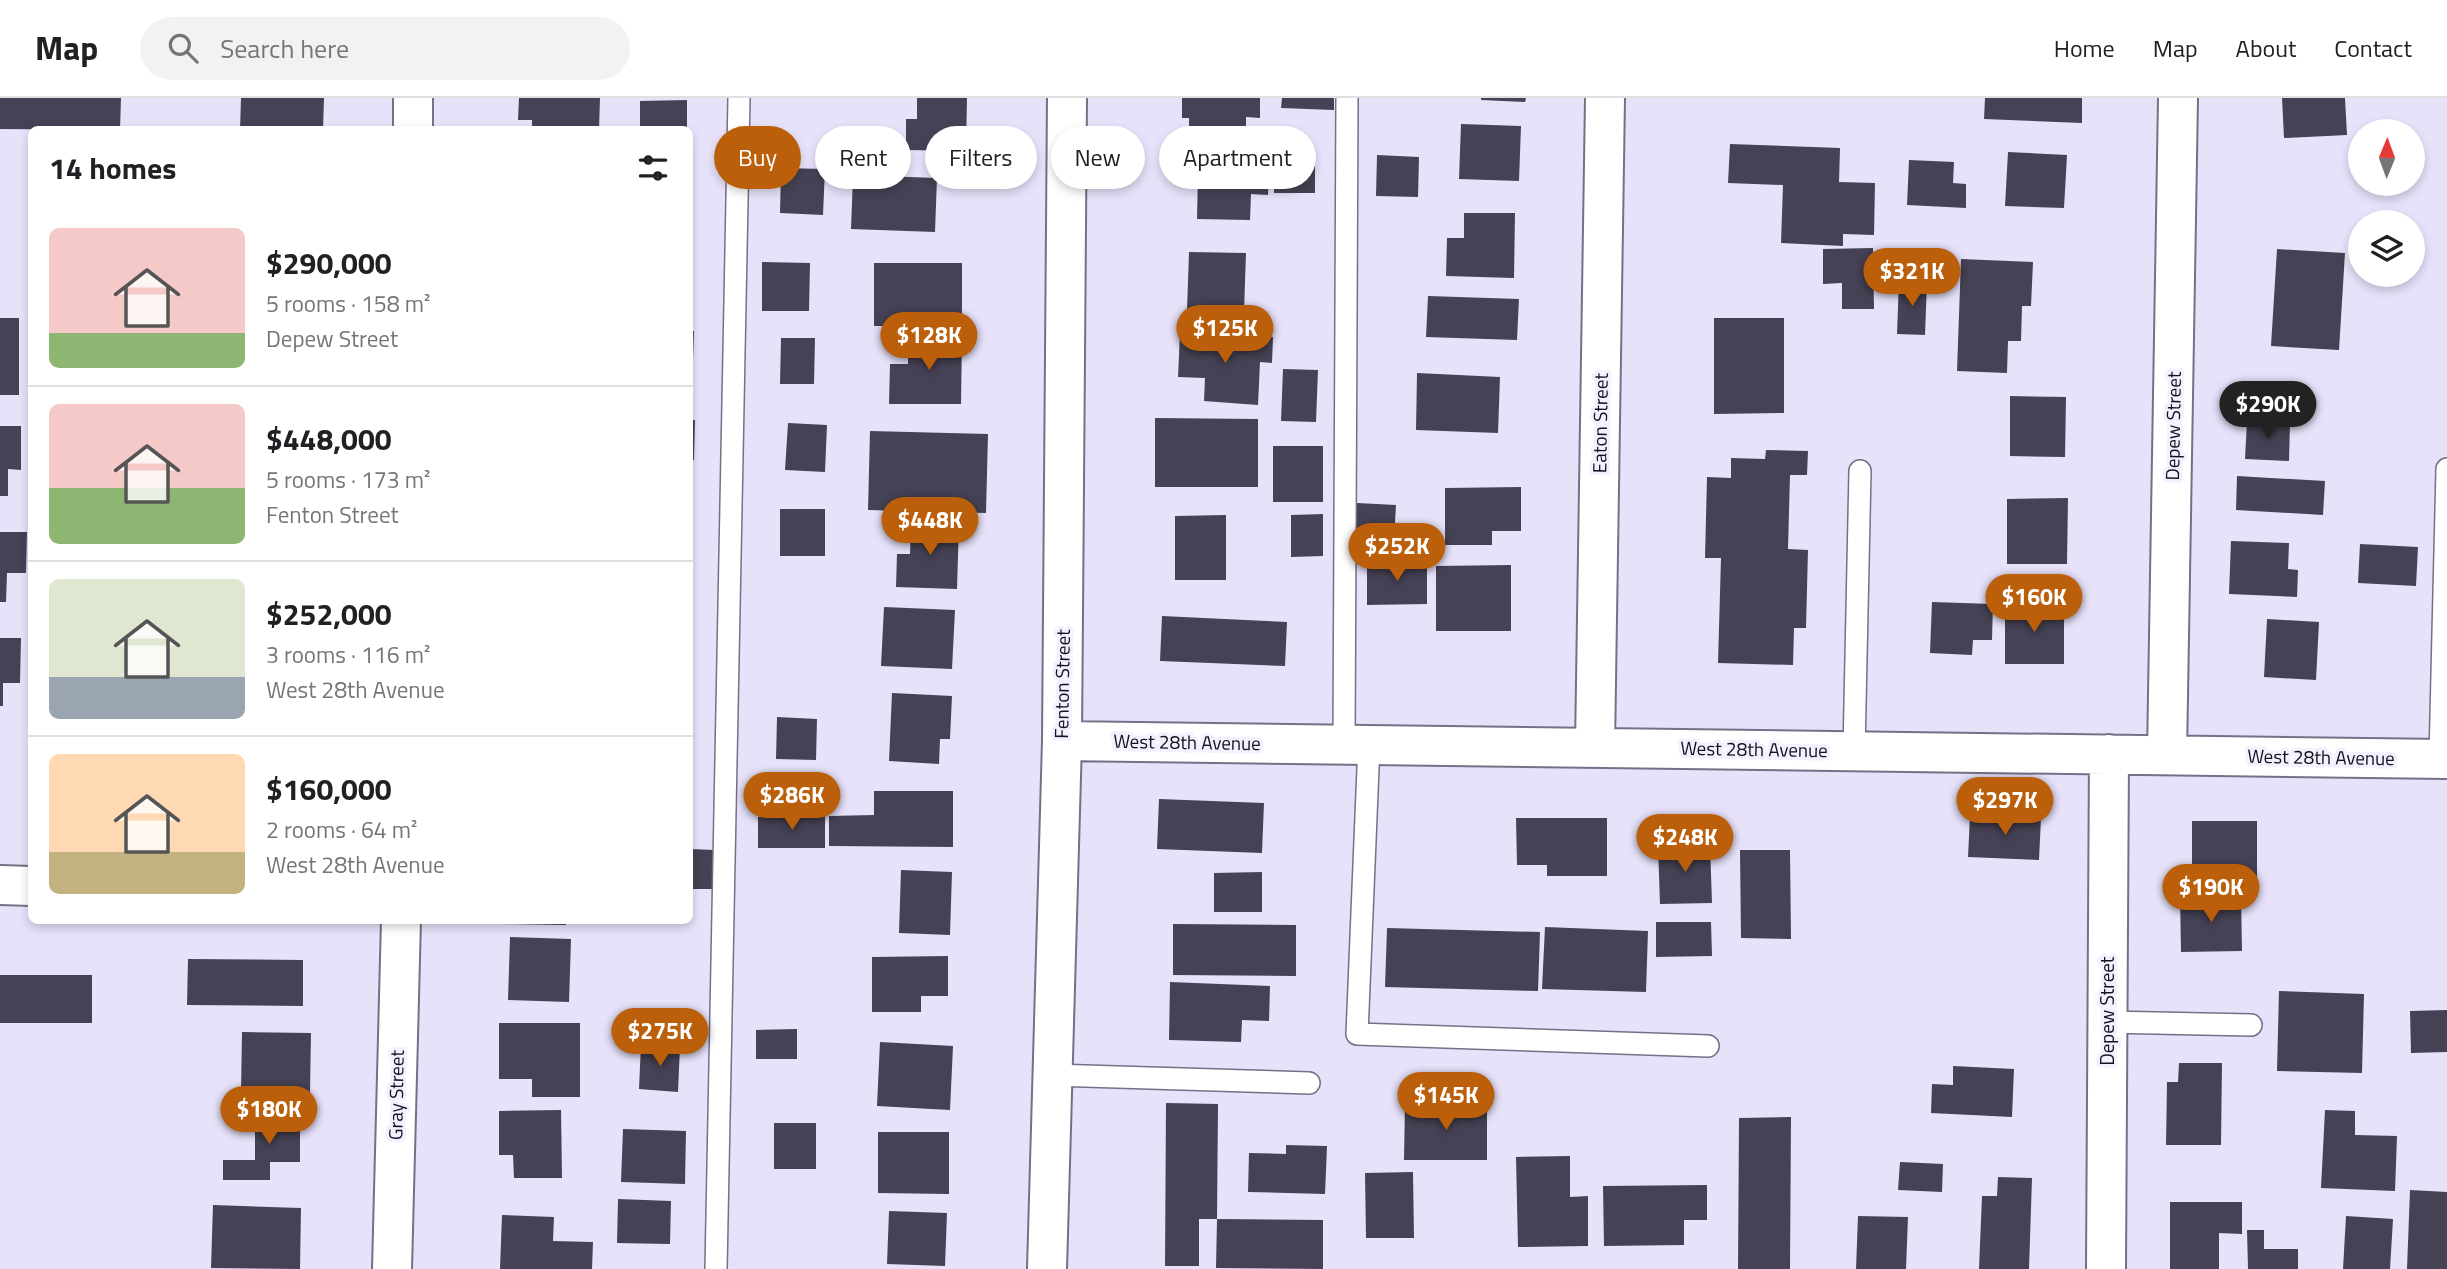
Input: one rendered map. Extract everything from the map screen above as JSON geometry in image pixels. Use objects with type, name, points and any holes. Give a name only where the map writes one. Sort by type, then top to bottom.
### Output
[{"type":"street","points":[[413,98],[413,126]]},
{"type":"street","name":"Fenton Street","points":[[1047,1269],[1062,741],[1067,98]]},
{"type":"street","name":"Eaton Street","points":[[1595,747],[1605,98]]},
{"type":"street","name":"Depew Street","points":[[2167,755],[2178,98]]},
{"type":"street","name":"West 28th Avenue","points":[[1062,741],[2443,758]]},
{"type":"street","name":"Depew Street","points":[[2106,1269],[2109,754]]},
{"type":"street","points":[[0,885],[28,886]]},
{"type":"street","name":"Gray Street","points":[[392,1269],[401,924]]},
{"type":"lane","points":[[716,1269],[739,98]]},
{"type":"lane","points":[[1347,98],[1357,744],[1357,1034],[1708,1046]]},
{"type":"lane","points":[[2443,758],[2447,469]]},
{"type":"lane","points":[[1854,751],[1860,471]]},
{"type":"lane","points":[[2108,1022],[2251,1025]]},
{"type":"lane","points":[[1052,1075],[1309,1083]]},
{"type":"building","points":[[0,98],[121,98],[120,126],[28,126],[28,129],[0,129]]},
{"type":"building","points":[[241,98],[324,98],[323,126],[240,126]]},
{"type":"building","points":[[519,98],[600,98],[599,126],[532,126],[532,120],[518,120]]},
{"type":"building","points":[[917,98],[967,98],[966,126],[925,126],[925,150],[911,150],[911,126],[906,126],[906,119],[917,119]]},
{"type":"building","points":[[1182,98],[1260,98],[1260,118],[1246,117],[1246,126],[1189,126],[1189,118],[1182,118]]},
{"type":"building","points":[[1282,98],[1334,98],[1334,110],[1281,108]]},
{"type":"building","points":[[1481,98],[1526,98],[1525,102]]},
{"type":"building","points":[[1985,98],[2082,98],[2082,123],[1984,119]]},
{"type":"building","points":[[2282,98],[2345,98],[2347,135],[2284,138]]},
{"type":"building","points":[[687,100],[687,126],[640,126],[640,101]]},
{"type":"building","points":[[1461,124],[1521,126],[1519,181],[1459,179]]},
{"type":"building","points":[[1730,144],[1840,148],[1839,182],[1875,183],[1874,235],[1843,234],[1843,246],[1781,243],[1783,185],[1728,183]]},
{"type":"building","points":[[2008,152],[2067,155],[2064,208],[2005,206]]},
{"type":"building","points":[[1377,155],[1419,157],[1418,197],[1376,196]]},
{"type":"building","points":[[1909,160],[1954,162],[1953,183],[1966,184],[1966,208],[1907,205]]},
{"type":"building","points":[[801,168],[815,169],[815,189],[824,189],[823,215],[780,213],[781,189],[801,189]]},
{"type":"building","points":[[911,177],[925,178],[925,189],[937,189],[935,232],[851,229],[852,189],[911,189]]},
{"type":"building","points":[[1198,189],[1268,189],[1268,195],[1251,194],[1250,220],[1197,219]]},
{"type":"building","points":[[1274,189],[1315,189],[1315,193],[1274,193]]},
{"type":"building","points":[[1464,213],[1515,213],[1514,278],[1446,276],[1447,238],[1464,238]]},
{"type":"building","points":[[1873,248],[1874,309],[1842,309],[1842,283],[1823,284],[1823,249]]},
{"type":"building","points":[[2277,249],[2345,253],[2339,350],[2271,346]]},
{"type":"building","points":[[1189,252],[1246,253],[1244,312],[1187,310]]},
{"type":"building","points":[[1961,259],[2033,262],[2031,306],[2022,306],[2021,341],[2008,341],[2007,373],[1957,371]]},
{"type":"building","points":[[762,262],[810,263],[809,311],[762,311]]},
{"type":"building","points":[[874,263],[962,263],[962,326],[874,326]]},
{"type":"building","points":[[1899,280],[1927,282],[1925,335],[1897,334]]},
{"type":"building","points":[[1428,296],[1519,299],[1517,340],[1426,337]]},
{"type":"building","points":[[0,318],[19,318],[19,395],[0,395]]},
{"type":"building","points":[[1714,318],[1784,318],[1784,413],[1714,414]]},
{"type":"building","points":[[1180,333],[1273,337],[1272,363],[1260,362],[1258,405],[1204,401],[1205,378],[1178,377]]},
{"type":"building","points":[[908,336],[962,336],[961,404],[889,404],[890,364],[908,364]]},
{"type":"building","points":[[781,338],[815,338],[814,384],[780,384]]},
{"type":"building","points":[[1283,369],[1318,370],[1316,422],[1281,421]]},
{"type":"building","points":[[1417,373],[1500,377],[1498,433],[1416,430]]},
{"type":"building","points":[[2010,396],[2066,397],[2065,457],[2010,456]]},
{"type":"building","points":[[1155,418],[1258,419],[1258,487],[1155,487]]},
{"type":"building","points":[[693,420],[695,420],[694,460]]},
{"type":"building","points":[[2247,421],[2290,423],[2289,461],[2245,459]]},
{"type":"building","points":[[788,423],[827,425],[825,472],[785,470]]},
{"type":"building","points":[[0,426],[21,426],[21,470],[8,469],[8,496],[0,496]]},
{"type":"building","points":[[870,431],[988,434],[986,513],[868,510]]},
{"type":"building","points":[[1273,446],[1323,446],[1323,502],[1273,502]]},
{"type":"building","points":[[1766,450],[1808,451],[1807,475],[1790,475],[1788,549],[1808,550],[1806,628],[1794,628],[1793,665],[1718,663],[1721,558],[1705,558],[1707,477],[1731,478],[1731,458],[1765,459]]},
{"type":"building","points":[[2237,476],[2325,481],[2323,515],[2236,510]]},
{"type":"building","points":[[1521,487],[1521,531],[1492,531],[1492,545],[1445,545],[1445,488]]},
{"type":"building","points":[[2068,498],[2067,564],[2007,564],[2007,499]]},
{"type":"building","points":[[1357,503],[1396,505],[1394,541],[1355,539]]},
{"type":"building","points":[[780,509],[825,509],[825,556],[780,556]]},
{"type":"building","points":[[1323,514],[1323,556],[1291,557],[1291,515]]},
{"type":"building","points":[[1226,515],[1226,580],[1175,580],[1175,516]]},
{"type":"building","points":[[911,521],[959,523],[957,589],[896,587],[897,554],[910,554]]},
{"type":"building","points":[[0,532],[27,532],[26,573],[7,573],[6,602],[0,602]]},
{"type":"building","points":[[2231,541],[2289,543],[2288,569],[2298,570],[2297,597],[2229,594]]},
{"type":"building","points":[[2360,544],[2418,547],[2416,586],[2358,583]]},
{"type":"building","points":[[1427,561],[1427,604],[1367,605],[1367,562]]},
{"type":"building","points":[[1511,565],[1511,631],[1436,631],[1436,566]]},
{"type":"building","points":[[1932,602],[1993,604],[1992,640],[1973,640],[1972,655],[1930,653]]},
{"type":"building","points":[[2005,604],[2064,605],[2064,664],[2005,664]]},
{"type":"building","points":[[884,607],[955,610],[952,669],[881,666]]},
{"type":"building","points":[[1162,616],[1287,622],[1285,666],[1160,661]]},
{"type":"building","points":[[2267,619],[2319,622],[2316,680],[2264,677]]},
{"type":"building","points":[[0,638],[21,638],[20,683],[3,683],[3,706],[0,706]]},
{"type":"building","points":[[892,693],[952,696],[950,739],[940,739],[939,764],[889,761]]},
{"type":"building","points":[[777,717],[817,719],[816,760],[776,759]]},
{"type":"building","points":[[874,791],[953,791],[953,847],[829,846],[829,816],[874,815]]},
{"type":"building","points":[[1159,799],[1264,803],[1262,853],[1157,849]]},
{"type":"building","points":[[1970,815],[2041,818],[2039,860],[1968,857]]},
{"type":"building","points":[[825,816],[825,848],[758,848],[758,817]]},
{"type":"building","points":[[1516,818],[1607,818],[1607,876],[1547,876],[1547,865],[1517,865]]},
{"type":"building","points":[[2192,821],[2257,821],[2257,878],[2192,877]]},
{"type":"building","points":[[1710,845],[1712,903],[1660,904],[1658,846]]},
{"type":"building","points":[[693,849],[715,850],[715,889],[693,889]]},
{"type":"building","points":[[1740,850],[1790,850],[1791,939],[1741,938]]},
{"type":"building","points":[[901,870],[952,872],[950,935],[899,933]]},
{"type":"building","points":[[1262,872],[1262,912],[1214,912],[1214,873]]},
{"type":"building","points":[[2241,895],[2242,951],[2181,952],[2180,896]]},
{"type":"building","points":[[1656,922],[1711,922],[1712,956],[1656,957]]},
{"type":"building","points":[[502,924],[566,924],[566,925]]},
{"type":"building","points":[[1173,924],[1296,925],[1296,976],[1173,975]]},
{"type":"building","points":[[1545,927],[1648,931],[1646,992],[1542,989]]},
{"type":"building","points":[[1387,928],[1540,932],[1538,991],[1385,987]]},
{"type":"building","points":[[510,937],[571,939],[569,1002],[508,1000]]},
{"type":"building","points":[[948,956],[948,996],[921,996],[921,1012],[872,1012],[872,957]]},
{"type":"building","points":[[188,959],[303,960],[303,1006],[187,1005]]},
{"type":"building","points":[[0,975],[92,975],[92,1023],[0,1023]]},
{"type":"building","points":[[1170,982],[1270,986],[1269,1021],[1242,1020],[1241,1042],[1169,1040]]},
{"type":"building","points":[[2279,991],[2364,994],[2362,1073],[2277,1071]]},
{"type":"building","points":[[2447,1010],[2447,1052],[2411,1053],[2410,1011]]},
{"type":"building","points":[[499,1023],[580,1023],[580,1097],[532,1097],[532,1079],[499,1079]]},
{"type":"building","points":[[797,1029],[797,1059],[756,1059],[756,1030]]},
{"type":"building","points":[[242,1032],[311,1033],[310,1093],[241,1093]]},
{"type":"building","points":[[880,1042],[953,1046],[950,1110],[877,1106]]},
{"type":"building","points":[[641,1044],[680,1046],[678,1092],[639,1089]]},
{"type":"building","points":[[2179,1063],[2222,1063],[2221,1145],[2166,1145],[2167,1082],[2178,1082]]},
{"type":"building","points":[[1953,1066],[2014,1069],[2012,1117],[1931,1113],[1932,1084],[1953,1085]]},
{"type":"building","points":[[1166,1103],[1218,1104],[1217,1219],[1199,1219],[1199,1266],[1165,1266]]},
{"type":"building","points":[[1405,1103],[1487,1103],[1487,1160],[1404,1160]]},
{"type":"building","points":[[561,1110],[562,1178],[514,1178],[513,1155],[499,1155],[499,1111]]},
{"type":"building","points":[[2325,1110],[2355,1111],[2355,1135],[2397,1136],[2395,1191],[2321,1188]]},
{"type":"building","points":[[255,1111],[300,1111],[300,1162],[270,1162],[270,1180],[223,1180],[223,1160],[255,1160]]},
{"type":"building","points":[[1791,1117],[1790,1269],[1738,1269],[1739,1118]]},
{"type":"building","points":[[774,1123],[816,1123],[816,1169],[774,1169]]},
{"type":"building","points":[[623,1129],[686,1131],[685,1184],[621,1182]]},
{"type":"building","points":[[878,1132],[949,1132],[949,1194],[878,1193]]},
{"type":"building","points":[[1286,1145],[1327,1146],[1325,1194],[1248,1192],[1249,1153],[1286,1154]]},
{"type":"building","points":[[1570,1156],[1570,1197],[1588,1196],[1588,1246],[1518,1247],[1516,1157]]},
{"type":"building","points":[[1900,1162],[1943,1164],[1942,1192],[1898,1190]]},
{"type":"building","points":[[1413,1172],[1414,1238],[1366,1238],[1365,1173]]},
{"type":"building","points":[[1998,1177],[2032,1178],[2029,1269],[1979,1269],[1982,1196],[1997,1196]]},
{"type":"building","points":[[1707,1185],[1707,1220],[1684,1220],[1684,1245],[1604,1246],[1603,1186]]},
{"type":"building","points":[[2410,1190],[2447,1192],[2447,1269],[2407,1269]]},
{"type":"building","points":[[618,1199],[671,1201],[670,1244],[617,1243]]},
{"type":"building","points":[[2170,1202],[2242,1202],[2242,1234],[2219,1233],[2219,1269],[2170,1269]]},
{"type":"building","points":[[213,1205],[301,1208],[300,1269],[211,1268]]},
{"type":"building","points":[[889,1211],[947,1213],[945,1266],[887,1264]]},
{"type":"building","points":[[502,1215],[554,1217],[553,1241],[593,1242],[592,1269],[500,1269]]},
{"type":"building","points":[[1858,1216],[1908,1217],[1906,1269],[1856,1269]]},
{"type":"building","points":[[2346,1216],[2393,1219],[2390,1269],[2343,1269]]},
{"type":"building","points":[[1217,1219],[1323,1220],[1323,1269],[1216,1268]]},
{"type":"building","points":[[2247,1230],[2264,1230],[2264,1249],[2298,1249],[2298,1269],[2248,1269]]}]
